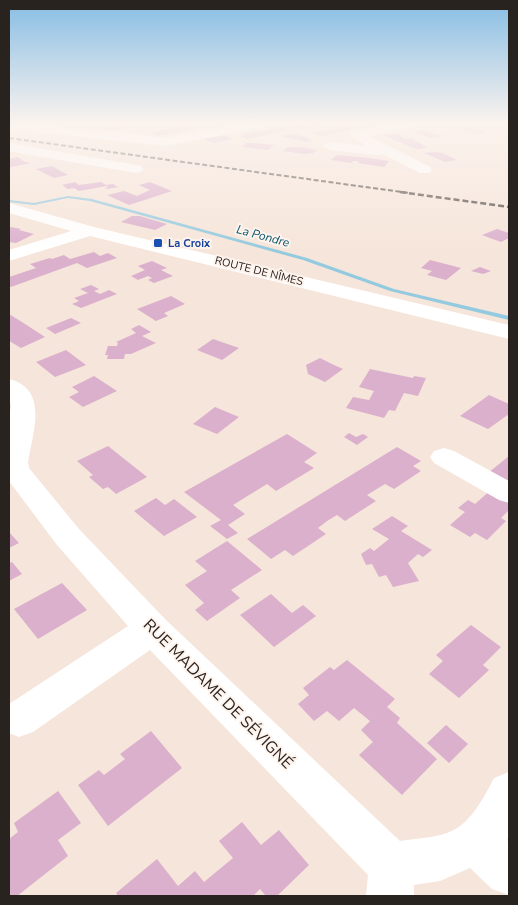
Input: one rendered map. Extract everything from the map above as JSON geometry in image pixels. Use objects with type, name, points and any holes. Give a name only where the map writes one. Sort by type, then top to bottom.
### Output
[{"type":"street","points":[[119,166],[136,169]]},
{"type":"street","points":[[417,166],[425,170]]},
{"type":"street","name":"ROUTE DE NÎMES","points":[[9,208],[89,231],[509,332]]},
{"type":"street","points":[[9,256],[89,231]]},
{"type":"street","name":"RUE MADAME DE SÉVIGNÉ","points":[[9,386],[19,394],[24,406],[11,464],[15,470],[68,536],[152,630],[391,881],[476,843],[498,816],[509,793]]},
{"type":"street","points":[[444,456],[509,493]]},
{"type":"street","points":[[19,719],[152,630]]},
{"type":"street","points":[[476,843],[509,872]]},
{"type":"building","points":[[52,166],[68,175],[54,178],[36,169]]},
{"type":"building","points":[[75,182],[79,185],[101,182],[118,187],[107,189],[105,188],[107,186],[79,191],[74,188],[68,189],[62,185]]},
{"type":"building","points":[[150,182],[172,191],[129,205],[107,195],[124,191],[137,196],[150,190],[139,185]]},
{"type":"building","points":[[132,216],[140,216],[167,224],[155,230],[121,222]]},
{"type":"building","points":[[9,228],[34,234],[16,243],[9,242]]},
{"type":"building","points":[[497,229],[509,233],[509,238],[501,242],[482,235]]},
{"type":"building","points":[[94,252],[100,256],[108,253],[117,258],[87,268],[77,263],[11,287],[9,285],[9,277],[36,268],[30,264],[64,255],[70,259]]},
{"type":"building","points":[[430,260],[461,268],[446,280],[427,275],[432,271],[421,268]]},
{"type":"building","points":[[152,261],[167,268],[161,270],[173,276],[154,283],[148,280],[152,278],[148,276],[138,280],[131,276],[145,270],[138,266]]},
{"type":"building","points":[[480,267],[491,271],[483,274],[471,271]]},
{"type":"building","points":[[91,285],[99,289],[94,291],[100,294],[109,290],[117,294],[81,308],[72,304],[79,301],[74,298],[88,293],[80,289]]},
{"type":"building","points":[[171,296],[185,304],[164,313],[168,316],[156,321],[137,309]]},
{"type":"building","points":[[9,314],[45,337],[21,348],[9,341]]},
{"type":"building","points":[[71,318],[81,323],[55,334],[46,328]]},
{"type":"building","points":[[139,325],[151,332],[142,336],[156,343],[131,354],[125,354],[124,359],[107,359],[108,355],[105,355],[108,346],[117,346],[118,343],[116,342],[136,333],[131,329]]},
{"type":"building","points":[[213,339],[239,348],[222,360],[197,350]]},
{"type":"building","points":[[66,350],[86,365],[55,377],[36,362]]},
{"type":"building","points":[[320,358],[343,369],[325,382],[308,374],[306,365]]},
{"type":"building","points":[[370,369],[413,378],[414,376],[426,378],[418,396],[404,393],[395,411],[389,410],[384,418],[346,408],[353,397],[369,400],[374,391],[359,387]]},
{"type":"building","points":[[94,376],[117,391],[83,407],[69,397],[79,392],[72,387]]},
{"type":"building","points":[[489,395],[509,404],[509,414],[488,429],[460,416]]},
{"type":"building","points":[[215,407],[239,417],[217,434],[193,424]]},
{"type":"building","points":[[349,433],[356,437],[363,434],[368,437],[357,445],[344,437]]},
{"type":"building","points":[[287,434],[317,453],[304,462],[314,468],[276,491],[267,484],[233,505],[245,514],[228,525],[238,533],[227,539],[210,526],[221,520],[184,492]]},
{"type":"building","points":[[108,446],[147,477],[116,494],[108,487],[103,489],[89,477],[93,475],[77,461]]},
{"type":"building","points":[[397,447],[421,461],[413,466],[421,471],[394,489],[385,484],[367,495],[376,501],[345,521],[337,515],[327,521],[318,528],[326,534],[293,556],[285,550],[271,559],[247,539]]},
{"type":"building","points":[[509,456],[509,485],[488,473]]},
{"type":"building","points":[[492,489],[509,498],[509,510],[501,518],[506,521],[487,540],[475,533],[470,537],[450,525],[465,512],[458,508],[468,500],[475,504]]},
{"type":"building","points":[[156,498],[165,505],[174,499],[197,517],[164,536],[134,511]]},
{"type":"building","points":[[392,516],[408,526],[401,531],[432,550],[423,557],[418,554],[408,563],[419,581],[393,587],[386,575],[379,577],[372,564],[366,565],[361,554],[370,548],[374,551],[389,539],[372,529]]},
{"type":"building","points":[[9,532],[19,543],[9,548]]},
{"type":"building","points":[[227,541],[262,570],[231,590],[240,598],[207,621],[195,610],[204,603],[185,585],[207,571],[195,561]]},
{"type":"building","points":[[12,562],[22,574],[9,581],[9,563]]},
{"type":"building","points":[[62,583],[87,610],[38,639],[14,609]]},
{"type":"building","points":[[271,594],[292,613],[303,605],[316,616],[274,647],[240,615]]},
{"type":"building","points":[[471,625],[501,647],[483,665],[489,670],[459,698],[429,674],[443,661],[436,655]]},
{"type":"building","points":[[347,660],[395,699],[387,707],[400,718],[397,723],[437,759],[402,795],[359,755],[373,742],[361,730],[370,721],[354,708],[339,721],[327,711],[314,721],[298,704],[309,695],[303,688],[330,667],[334,670]]},
{"type":"building","points":[[446,725],[468,744],[449,763],[427,743]]},
{"type":"building","points":[[151,731],[182,768],[108,826],[78,785],[99,770],[104,775],[125,759],[120,754]]},
{"type":"building","points":[[58,791],[81,823],[58,840],[68,856],[17,896],[9,896],[9,839],[18,832],[14,823]]},
{"type":"building","points":[[242,822],[261,845],[279,830],[309,865],[277,896],[266,896],[260,889],[253,896],[118,896],[116,893],[157,859],[178,886],[195,871],[204,882],[233,858],[219,841]]},
{"type":"waterway","name":"La Pondre","points":[[9,201],[34,204],[68,197],[90,200],[305,259],[392,290],[509,318]]},
{"type":"railway","points":[[214,166],[409,193]]},
{"type":"railway","points":[[400,192],[509,207]]},
{"type":"place","name":"La Croix","points":[[158,243]]}]
